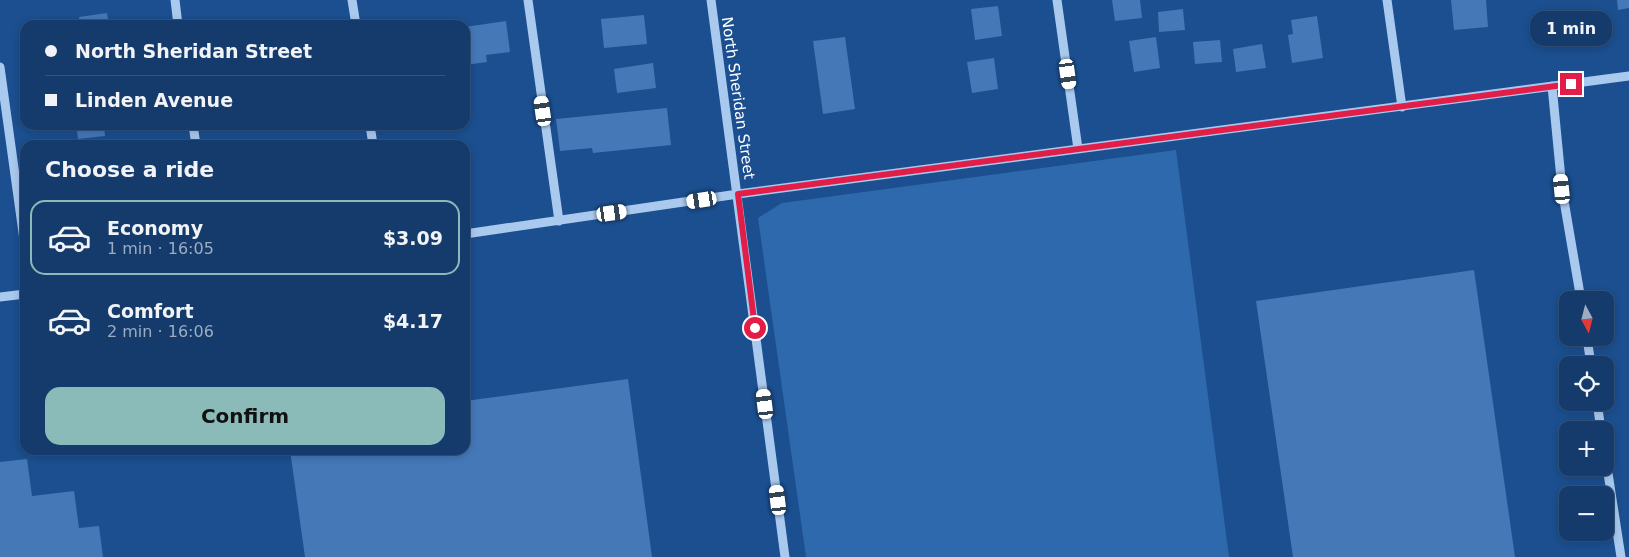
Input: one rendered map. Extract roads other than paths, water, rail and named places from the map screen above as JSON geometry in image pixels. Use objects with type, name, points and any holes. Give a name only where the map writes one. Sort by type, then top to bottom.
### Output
[{"type":"street","points":[[174,0],[177,20]]},
{"type":"street","points":[[352,0],[355,20]]},
{"type":"street","points":[[528,0],[559,221]]},
{"type":"street","name":"North Sheridan Street","points":[[711,0],[785,557]]},
{"type":"street","points":[[1057,0],[1078,149]]},
{"type":"street","points":[[1386,0],[1402,107]]},
{"type":"street","points":[[0,67],[20,211]]},
{"type":"street","points":[[470,233],[738,194],[1629,76]]},
{"type":"street","points":[[1552,86],[1562,189],[1579,291]]},
{"type":"street","points":[[0,297],[20,295]]},
{"type":"street","points":[[1608,476],[1621,557]]}]
